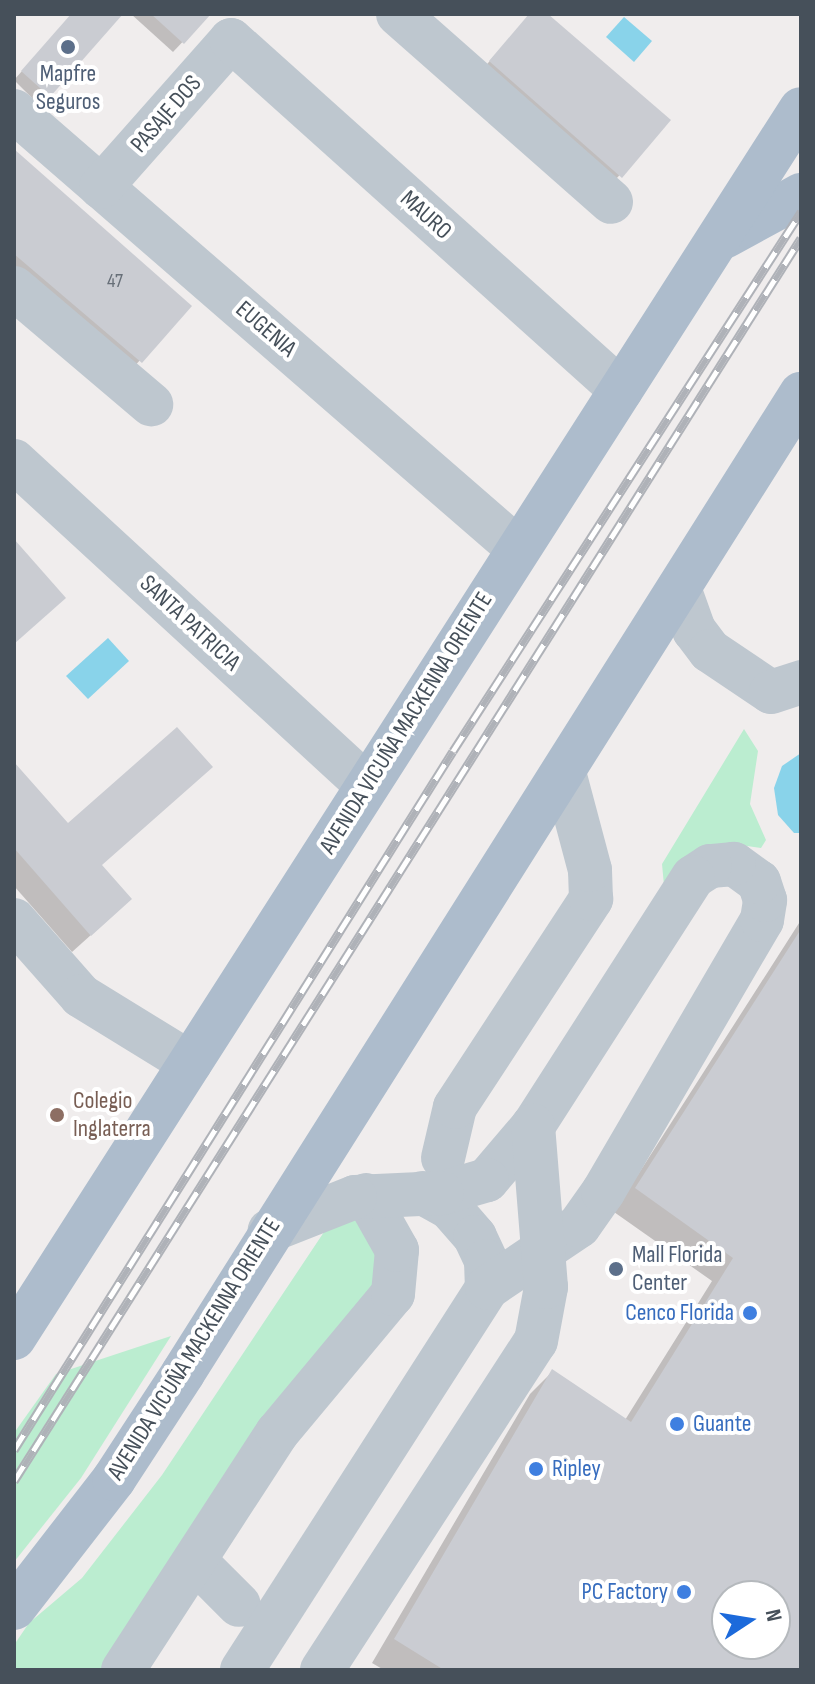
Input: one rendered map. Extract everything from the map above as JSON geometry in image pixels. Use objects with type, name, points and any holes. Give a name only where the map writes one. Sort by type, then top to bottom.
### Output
[{"type":"main road","name":"AVENIDA VICUÑA MACKENNA ORIENTE","points":[[14,1338],[517,548],[801,109]]},
{"type":"main road","points":[[715,242],[801,195]]},
{"type":"main road","name":"AVENIDA VICUÑA MACKENNA ORIENTE","points":[[14,1608],[114,1479],[801,394]]},
{"type":"street","points":[[398,14],[611,202]]},
{"type":"street","name":"PASAJE DOS","points":[[101,187],[231,40]]},
{"type":"street","name":"MAURO","points":[[231,40],[621,390]]},
{"type":"street","name":"EUGENIA","points":[[14,111],[517,548]]},
{"type":"street","points":[[14,288],[151,404]]},
{"type":"street","points":[[14,321],[55,356]]},
{"type":"street","name":"SANTA PATRICIA","points":[[14,461],[366,785]]},
{"type":"street","points":[[679,588],[694,630],[710,651],[783,686]]},
{"type":"street","points":[[487,1288],[486,1261],[475,1237],[450,1208],[433,1176],[460,1099],[591,899],[590,870],[564,772]]},
{"type":"street","points":[[242,1670],[487,1288],[579,1226],[603,1192],[762,920],[765,900],[752,874],[734,864],[717,864],[693,877],[533,1126],[487,1180],[455,1191],[433,1176]]},
{"type":"street","points":[[14,920],[81,996],[190,1063]]},
{"type":"street","points":[[322,1670],[536,1341],[545,1308],[533,1126]]},
{"type":"street","points":[[269,1231],[366,1195],[433,1176]]},
{"type":"street","points":[[123,1670],[277,1433],[393,1294],[397,1250],[366,1195]]},
{"type":"street","points":[[195,1561],[239,1605]]},
{"type":"green space","points":[[744,729],[758,751],[750,804],[766,840],[761,848],[726,843],[665,896],[662,864]]},
{"type":"green space","points":[[362,1212],[386,1277],[106,1670],[14,1670],[14,1645],[29,1623],[82,1578],[162,1475],[334,1217]]},
{"type":"green space","points":[[171,1336],[81,1478],[14,1562],[14,1433],[56,1374]]},
{"type":"water","points":[[624,17],[652,41],[634,62],[606,37]]},
{"type":"water","points":[[108,638],[129,661],[88,699],[66,676]]},
{"type":"water","points":[[801,753],[801,833],[794,833],[778,815],[774,788],[782,766]]},
{"type":"building","name":"Mapfre Seguros","points":[[71,14],[123,14],[50,97],[21,71]]},
{"type":"building","points":[[151,14],[211,14],[184,44]]},
{"type":"building","points":[[529,14],[548,14],[671,120],[622,178],[489,61]]},
{"type":"building","points":[[14,149],[192,306],[142,363],[14,254]]},
{"type":"building","points":[[14,539],[66,598],[14,644]]},
{"type":"building","points":[[177,727],[213,767],[102,865],[132,899],[91,936],[14,848],[14,762],[68,823]]},
{"type":"building","name":"Cenco Florida","points":[[801,929],[801,1670],[444,1670],[394,1639],[552,1369],[631,1422],[733,1258],[635,1188]]},
{"type":"railway","points":[[14,1450],[453,751],[801,212]]},
{"type":"railway","points":[[14,1481],[801,238]]},
{"type":"place","name":"Mapfre Seguros","points":[[68,47]]},
{"type":"place","name":"Colegio Inglaterra","points":[[57,1115]]},
{"type":"place","name":"Mall Florida Center","points":[[616,1269]]},
{"type":"place","name":"Cenco Florida","points":[[750,1313]]},
{"type":"place","name":"Guante","points":[[677,1424]]},
{"type":"place","name":"Ripley","points":[[536,1469]]},
{"type":"place","name":"PC Factory","points":[[684,1592]]}]
